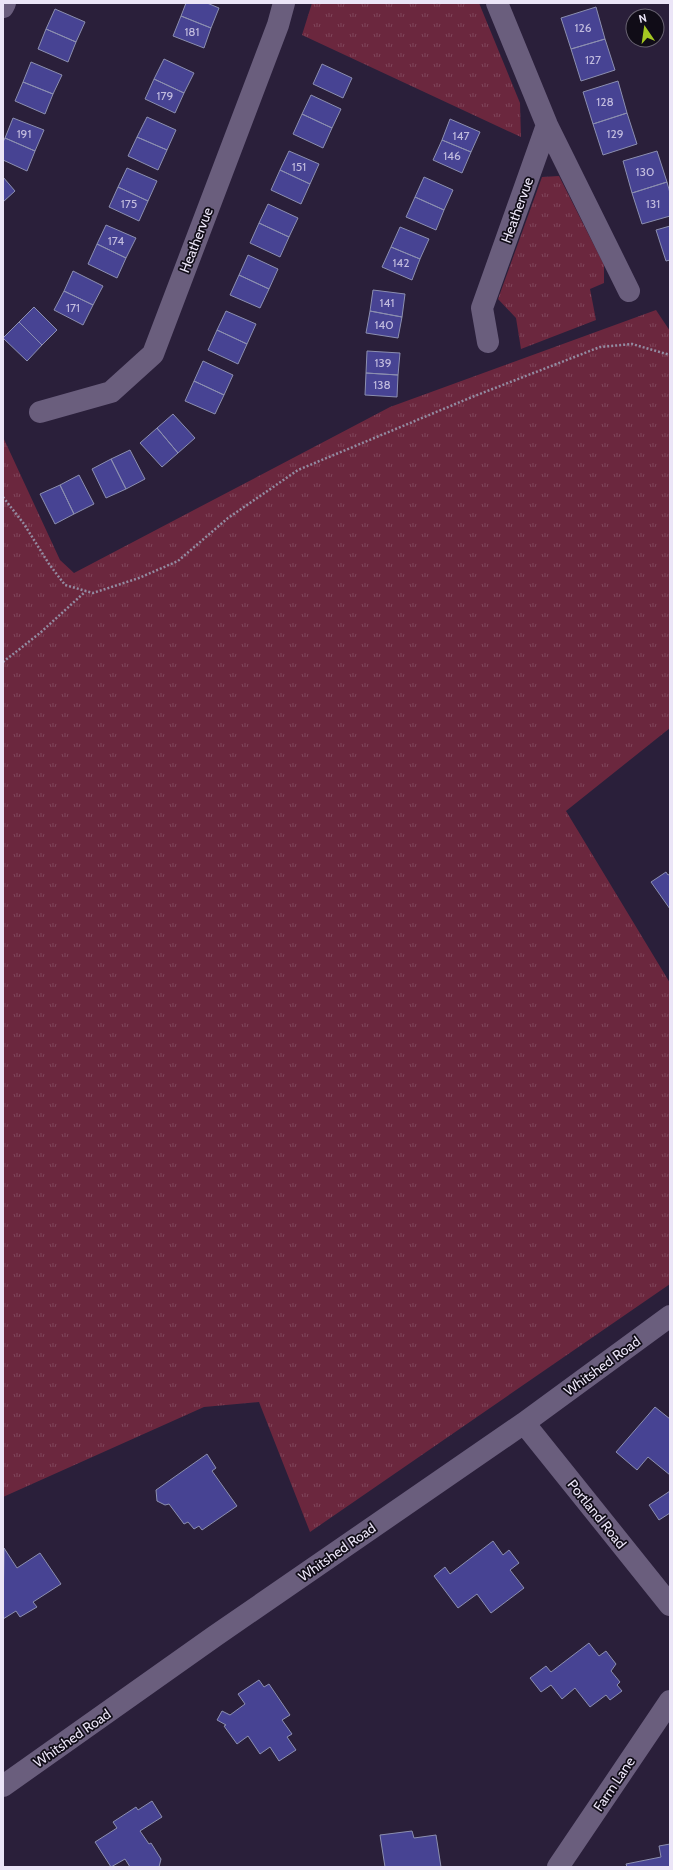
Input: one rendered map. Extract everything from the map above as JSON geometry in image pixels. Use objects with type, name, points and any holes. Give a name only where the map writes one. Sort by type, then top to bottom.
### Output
[{"type":"street","points":[[3,7],[5,3]]},
{"type":"street","name":"Heathervue","points":[[40,412],[111,392],[153,354],[278,25],[284,3]]},
{"type":"street","points":[[497,3],[547,125],[629,291]]},
{"type":"street","name":"Heathervue","points":[[488,342],[482,308],[547,125]]},
{"type":"street","name":"Whitshed Road","points":[[3,1786],[215,1636],[524,1423],[670,1316]]},
{"type":"street","name":"Portland Road","points":[[524,1423],[670,1605]]},
{"type":"street","name":"Farm Lane","points":[[558,1867],[670,1701]]},
{"type":"path","points":[[3,498],[24,524],[49,564],[65,585],[93,593],[139,578],[178,561],[228,518],[298,470],[472,397],[600,347],[632,344],[670,355]]},
{"type":"path","points":[[3,662],[49,625],[86,591]]},
{"type":"green space","points":[[312,3],[479,3],[520,103],[521,137],[302,35]]},
{"type":"green space","points":[[559,176],[604,265],[604,283],[590,289],[596,320],[521,349],[516,318],[498,299],[542,177]]},
{"type":"green space","points":[[656,310],[670,331],[670,728],[566,811],[670,983],[670,1284],[310,1532],[259,1402],[204,1407],[3,1497],[3,437],[60,560],[74,573],[390,407]]},
{"type":"building","points":[[186,3],[207,3],[219,8],[211,28],[181,16]]},
{"type":"building","points":[[596,7],[605,39],[571,49],[561,18]]},
{"type":"building","points":[[55,9],[85,22],[76,42],[46,29]]},
{"type":"building","points":[[181,16],[211,28],[204,48],[173,36]]},
{"type":"building","points":[[46,29],[76,42],[68,62],[38,49]]},
{"type":"building","points":[[605,39],[615,70],[581,81],[571,49]]},
{"type":"building","points":[[164,59],[194,73],[184,93],[154,79]]},
{"type":"building","points":[[31,62],[62,75],[53,94],[23,82]]},
{"type":"building","points":[[322,64],[352,78],[343,98],[313,84]]},
{"type":"building","points":[[154,79],[184,93],[175,113],[145,99]]},
{"type":"building","points":[[618,81],[627,113],[593,124],[583,92]]},
{"type":"building","points":[[23,82],[53,94],[45,114],[15,101]]},
{"type":"building","points":[[311,95],[341,109],[332,128],[302,114]]},
{"type":"building","points":[[627,113],[637,144],[603,155],[593,124]]},
{"type":"building","points":[[302,114],[332,128],[323,148],[293,134]]},
{"type":"building","points":[[147,117],[176,130],[167,150],[137,137]]},
{"type":"building","points":[[13,118],[44,130],[35,151],[5,138]]},
{"type":"building","points":[[450,119],[480,132],[471,152],[442,140]]},
{"type":"building","points":[[137,137],[167,150],[158,170],[128,156]]},
{"type":"building","points":[[5,138],[35,151],[27,171],[3,160],[3,142]]},
{"type":"building","points":[[442,140],[471,152],[462,173],[433,160]]},
{"type":"building","points":[[289,151],[319,164],[310,184],[280,170]]},
{"type":"building","points":[[657,151],[667,182],[632,193],[623,161]]},
{"type":"building","points":[[127,168],[157,181],[148,201],[118,187]]},
{"type":"building","points":[[280,170],[310,184],[301,204],[271,190]]},
{"type":"building","points":[[3,177],[15,191],[3,202]]},
{"type":"building","points":[[424,177],[453,190],[444,210],[415,197]]},
{"type":"building","points":[[667,182],[670,193],[670,216],[642,224],[632,193]]},
{"type":"building","points":[[118,187],[148,201],[139,221],[109,207]]},
{"type":"building","points":[[415,197],[444,210],[436,230],[406,217]]},
{"type":"building","points":[[268,204],[298,218],[289,237],[259,223]]},
{"type":"building","points":[[259,223],[289,237],[280,257],[250,243]]},
{"type":"building","points":[[106,225],[136,238],[126,258],[97,244]]},
{"type":"building","points":[[670,226],[670,260],[666,261],[656,230]]},
{"type":"building","points":[[400,227],[429,239],[420,259],[391,247]]},
{"type":"building","points":[[97,244],[126,258],[117,278],[88,264]]},
{"type":"building","points":[[391,247],[420,259],[412,280],[382,267]]},
{"type":"building","points":[[248,255],[278,269],[269,289],[239,275]]},
{"type":"building","points":[[73,271],[103,286],[93,305],[64,291]]},
{"type":"building","points":[[239,275],[269,289],[260,308],[230,295]]},
{"type":"building","points":[[373,290],[405,294],[402,317],[370,311]]},
{"type":"building","points":[[64,291],[93,305],[83,325],[54,310]]},
{"type":"building","points":[[34,307],[57,330],[42,345],[19,322]]},
{"type":"building","points":[[226,311],[256,324],[247,344],[217,330]]},
{"type":"building","points":[[370,311],[402,317],[398,338],[366,333]]},
{"type":"building","points":[[19,322],[42,345],[27,361],[3,338]]},
{"type":"building","points":[[217,330],[247,344],[238,364],[208,350]]},
{"type":"building","points":[[367,351],[400,353],[398,375],[366,373]]},
{"type":"building","points":[[203,361],[233,375],[224,395],[194,381]]},
{"type":"building","points":[[366,373],[398,375],[397,397],[365,395]]},
{"type":"building","points":[[194,381],[224,395],[215,414],[185,401]]},
{"type":"building","points":[[173,414],[195,438],[178,453],[157,428]]},
{"type":"building","points":[[157,428],[178,453],[162,467],[140,443]]},
{"type":"building","points":[[130,450],[145,479],[126,489],[111,459]]},
{"type":"building","points":[[111,459],[126,489],[106,498],[92,469]]},
{"type":"building","points":[[79,475],[94,504],[74,514],[60,485]]},
{"type":"building","points":[[60,485],[74,514],[55,524],[40,494]]},
{"type":"building","points":[[666,872],[668,875],[670,874],[670,909],[651,882]]},
{"type":"building","points":[[655,1407],[670,1419],[670,1475],[648,1457],[637,1470],[616,1452]]},
{"type":"building","points":[[207,1454],[216,1468],[212,1471],[237,1506],[202,1530],[199,1526],[194,1529],[188,1522],[184,1524],[169,1504],[165,1505],[157,1501],[156,1490]]},
{"type":"building","points":[[670,1491],[670,1513],[659,1520],[649,1505]]},
{"type":"building","points":[[493,1541],[503,1555],[509,1550],[519,1563],[510,1570],[524,1588],[491,1613],[477,1594],[458,1608],[434,1576],[445,1567],[450,1574]]},
{"type":"building","points":[[4,1548],[17,1568],[40,1553],[61,1584],[33,1602],[37,1607],[20,1617],[16,1611],[3,1619]]},
{"type":"building","points":[[589,1643],[599,1656],[606,1651],[616,1664],[611,1671],[620,1682],[617,1685],[622,1691],[610,1700],[606,1695],[590,1707],[575,1688],[562,1699],[551,1685],[541,1692],[530,1678],[546,1666],[551,1672]]},
{"type":"building","points":[[259,1680],[264,1687],[269,1684],[290,1715],[282,1720],[292,1734],[287,1737],[296,1750],[279,1761],[270,1747],[260,1754],[248,1736],[237,1744],[224,1726],[226,1725],[217,1720],[222,1711],[230,1715],[245,1704],[238,1694]]},
{"type":"building","points":[[152,1801],[162,1817],[140,1831],[149,1844],[151,1843],[161,1859],[159,1867],[130,1867],[125,1859],[111,1867],[95,1842],[117,1828],[113,1822],[136,1807],[138,1810]]},
{"type":"building","points":[[412,1831],[414,1838],[436,1835],[441,1867],[385,1867],[380,1835]]},
{"type":"building","points":[[670,1844],[670,1867],[627,1867],[626,1864],[661,1857],[659,1846]]}]
